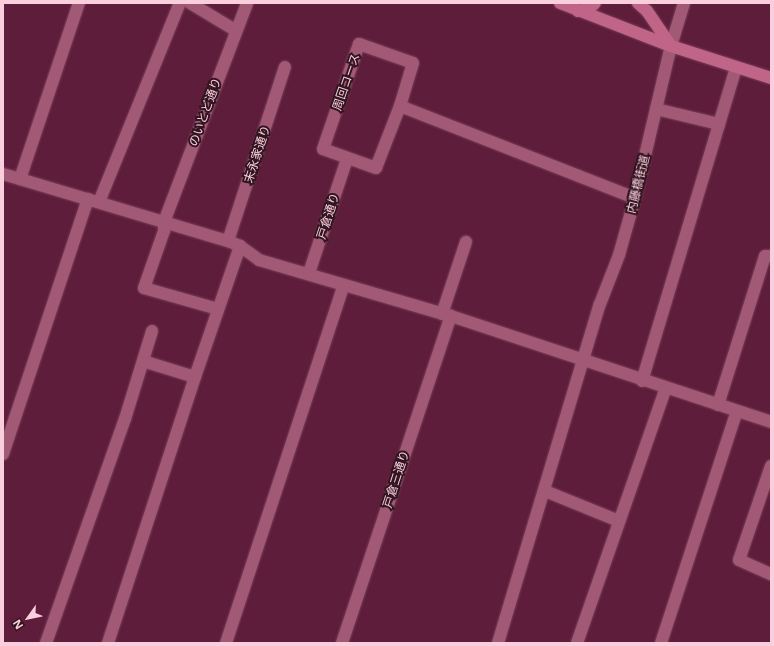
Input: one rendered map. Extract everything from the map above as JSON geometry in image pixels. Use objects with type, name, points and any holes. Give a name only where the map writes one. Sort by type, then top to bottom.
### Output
[{"type":"main road","points":[[560,3],[671,46],[771,78]]},
{"type":"main road","points":[[578,11],[590,8],[595,3]]},
{"type":"main road","points":[[638,3],[647,11],[671,46]]},
{"type":"street","points":[[20,179],[79,3]]},
{"type":"street","points":[[3,454],[93,201],[180,3]]},
{"type":"street","points":[[190,3],[235,30]]},
{"type":"street","name":"のいとど通り","points":[[218,309],[144,288],[164,231],[164,222],[235,30],[247,3]]},
{"type":"street","name":"内藤橋街道","points":[[498,643],[584,362],[600,304],[619,255],[635,198],[671,46],[684,3]]},
{"type":"street","name":"周回コース","points":[[347,159],[322,149],[360,44],[414,63],[400,106]]},
{"type":"street","name":"末永家通り","points":[[228,241],[285,67]]},
{"type":"street","points":[[642,381],[736,68]]},
{"type":"street","points":[[347,159],[376,168],[400,106],[635,198]]},
{"type":"street","points":[[656,109],[719,124]]},
{"type":"street","name":"戸倉通り","points":[[309,273],[347,159]]},
{"type":"street","points":[[3,174],[228,241],[240,246],[259,260],[309,273],[344,285],[446,315],[584,362],[771,422]]},
{"type":"street","name":"戸倉三通り","points":[[342,643],[446,315],[466,242]]},
{"type":"street","points":[[108,643],[195,377],[240,246]]},
{"type":"street","points":[[718,405],[765,256],[771,256]]},
{"type":"street","points":[[226,643],[344,285]]},
{"type":"street","points":[[46,643],[125,419],[152,331]]},
{"type":"street","points":[[143,361],[195,377]]},
{"type":"street","points":[[577,643],[666,388]]},
{"type":"street","points":[[661,643],[737,411]]},
{"type":"street","points":[[771,466],[769,479],[740,560],[771,574]]},
{"type":"street","points":[[545,491],[619,521]]}]
